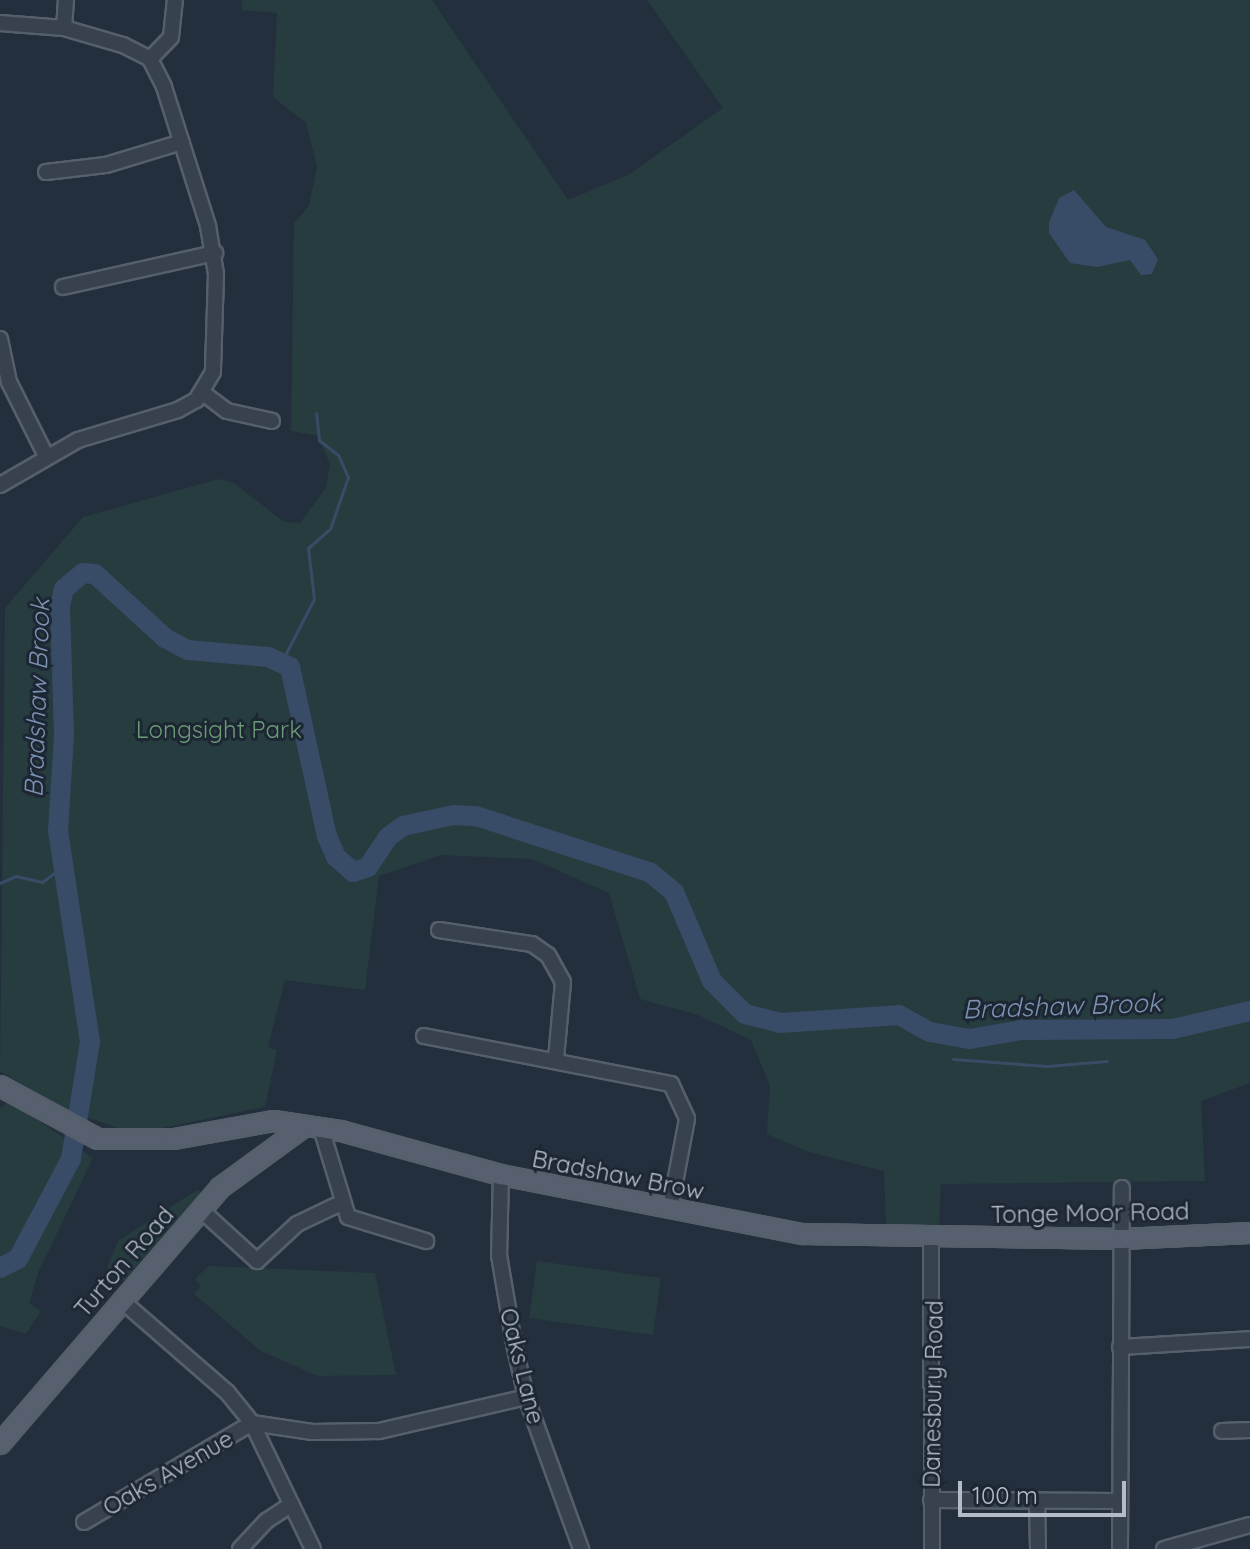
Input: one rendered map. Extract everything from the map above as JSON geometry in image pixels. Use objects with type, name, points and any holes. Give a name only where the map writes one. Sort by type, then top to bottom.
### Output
[{"type":"main road","name":"Bradshaw Brow","points":[[0,1086],[98,1139],[174,1139],[274,1121],[301,1129],[321,1128],[501,1175],[815,1236],[931,1240]]},
{"type":"main road","name":"Turton Road","points":[[0,1444],[44,1399],[121,1300],[201,1210],[242,1168],[301,1129]]},
{"type":"main road","name":"Tonge Moor Road","points":[[931,1240],[1122,1239],[1250,1233]]},
{"type":"street","points":[[64,28],[66,0]]},
{"type":"street","points":[[150,59],[171,37],[175,0]]},
{"type":"street","points":[[0,23],[64,28],[123,45],[150,59],[161,78],[215,253],[214,362],[203,393],[178,410],[120,424],[46,456],[0,485]]},
{"type":"street","points":[[46,171],[106,165],[182,142]]},
{"type":"street","points":[[63,286],[215,253]]},
{"type":"street","points":[[0,339],[9,382],[46,456]]},
{"type":"street","points":[[203,393],[227,411],[272,421]]},
{"type":"street","points":[[439,929],[532,944],[548,955],[560,971],[564,993],[556,1059]]},
{"type":"street","points":[[424,1036],[656,1078],[677,1091],[686,1109],[687,1129],[670,1209]]},
{"type":"street","points":[[321,1128],[341,1203],[352,1220],[426,1241]]},
{"type":"street","name":"Oaks Lane","points":[[501,1175],[499,1255],[526,1397],[581,1549]]},
{"type":"street","points":[[1120,1549],[1122,1188]]},
{"type":"street","points":[[201,1210],[257,1261],[297,1224],[341,1203]]},
{"type":"street","name":"Danesbury Road","points":[[931,1240],[932,1549]]},
{"type":"street","name":"Oaks Avenue","points":[[121,1300],[227,1392],[252,1423]]},
{"type":"street","points":[[1120,1347],[1250,1339]]},
{"type":"street","name":"Oaks Avenue","points":[[84,1522],[252,1423],[312,1432],[379,1431],[526,1397]]},
{"type":"street","points":[[252,1423],[313,1549]]},
{"type":"street","points":[[1222,1431],[1250,1430]]},
{"type":"street","points":[[931,1500],[1120,1501]]},
{"type":"street","points":[[1037,1501],[1038,1549]]},
{"type":"street","points":[[240,1549],[266,1521],[291,1505]]},
{"type":"street","points":[[1164,1549],[1250,1525]]},
{"type":"green space","name":"Longsight Park","points":[[241,0],[432,0],[568,200],[628,175],[723,108],[647,0],[1250,0],[1250,1083],[1201,1101],[1205,1181],[941,1184],[939,1228],[886,1226],[884,1171],[809,1152],[767,1134],[770,1086],[751,1040],[698,1015],[640,999],[609,893],[532,859],[441,855],[379,876],[365,990],[285,980],[268,1047],[277,1050],[265,1107],[162,1128],[118,1128],[66,1110],[0,1071],[5,608],[83,517],[219,479],[234,483],[284,522],[300,523],[326,488],[330,464],[318,436],[291,431],[294,223],[309,206],[317,167],[306,123],[273,97],[277,13],[242,10]]},
{"type":"green space","points":[[10,1101],[93,1158],[38,1273],[29,1303],[41,1311],[26,1334],[0,1326],[0,1108]]},
{"type":"green space","points":[[197,1190],[205,1194],[128,1283],[107,1267],[118,1241]]},
{"type":"green space","points":[[537,1261],[661,1278],[653,1335],[529,1318]]},
{"type":"green space","points":[[208,1266],[375,1273],[396,1375],[318,1376],[261,1351],[194,1294],[201,1286],[195,1279]]},
{"type":"water","points":[[1074,190],[1106,227],[1145,240],[1158,259],[1152,274],[1141,275],[1130,260],[1097,267],[1070,263],[1049,233],[1049,223],[1059,198]]},
{"type":"waterway","points":[[282,661],[314,599],[308,548],[330,529],[348,477],[338,455],[319,440],[316,413]]},
{"type":"waterway","name":"Bradshaw Brook","points":[[0,1268],[18,1259],[71,1159],[90,1042],[58,831],[64,735],[60,606],[64,589],[83,573],[95,574],[165,638],[188,650],[268,657],[290,667],[327,836],[336,857],[353,872],[368,867],[388,837],[403,826],[454,815],[476,816],[651,873],[674,892],[712,981],[745,1014],[780,1023],[899,1015],[930,1032],[970,1039],[1021,1030],[1173,1029],[1250,1011]]},
{"type":"waterway","points":[[0,883],[16,876],[42,882],[63,866]]},
{"type":"waterway","points":[[953,1059],[1047,1066],[1107,1061]]}]
